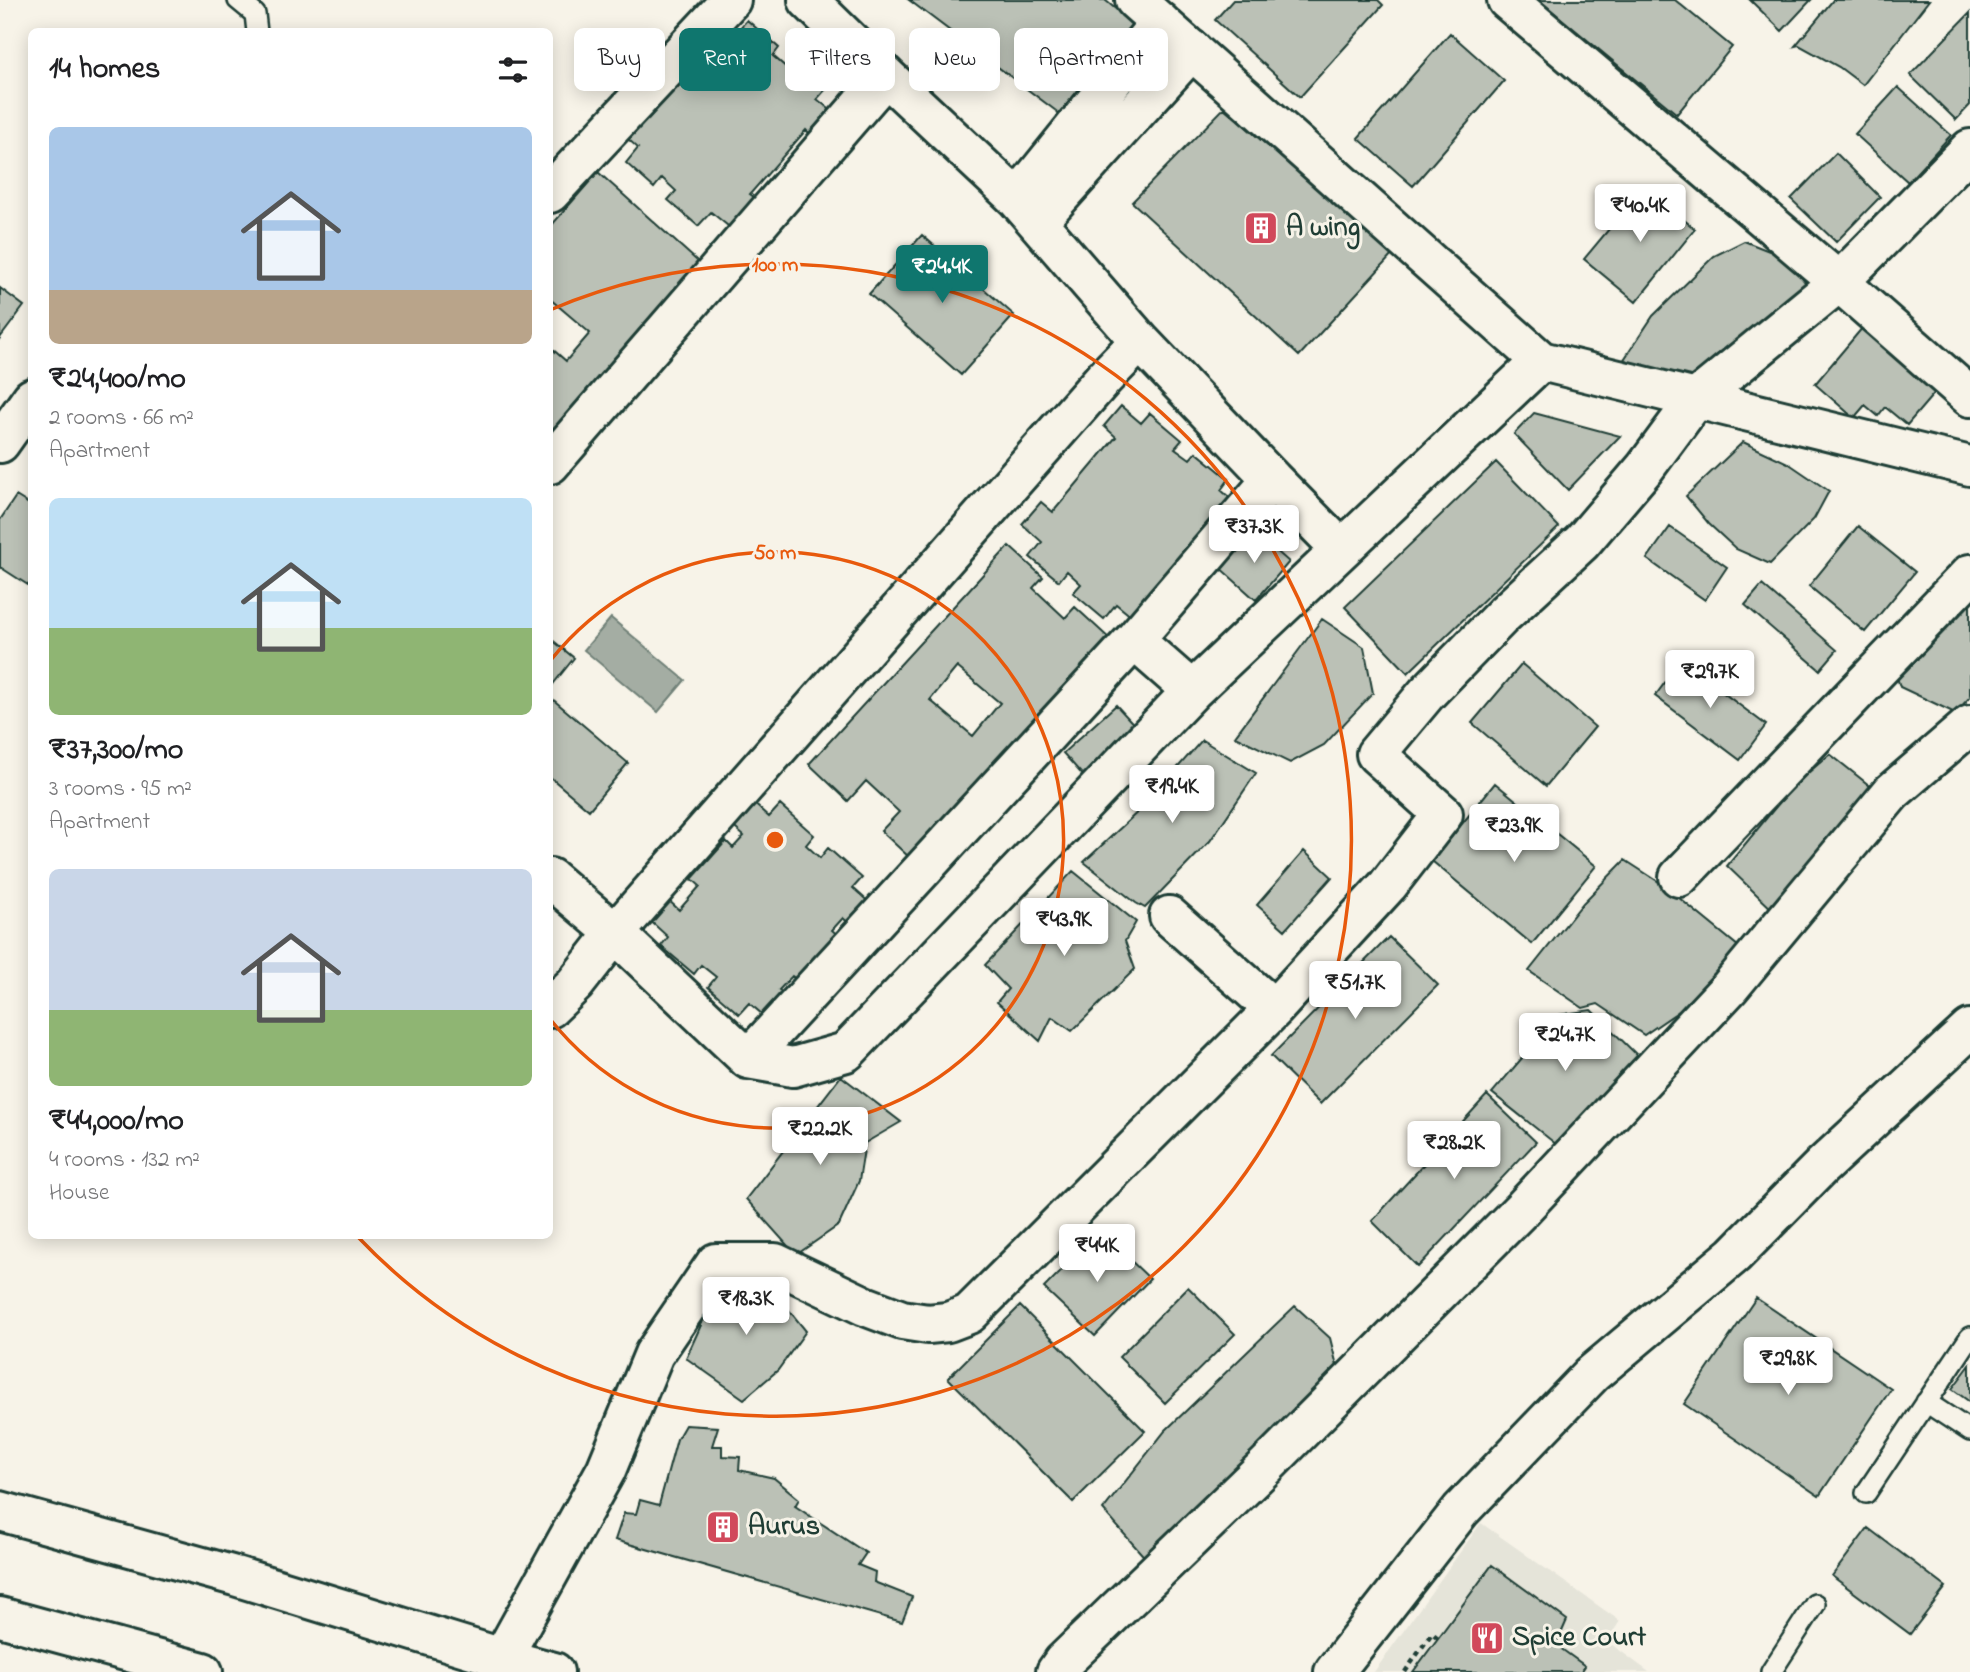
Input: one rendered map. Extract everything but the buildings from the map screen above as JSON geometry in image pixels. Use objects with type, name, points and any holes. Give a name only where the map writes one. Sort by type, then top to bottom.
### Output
[{"type":"main road","points":[[553,190],[732,0]]},
{"type":"main road","points":[[808,0],[837,28]]},
{"type":"main road","points":[[1507,0],[1970,397]]},
{"type":"main road","points":[[1027,211],[1147,11],[1541,361],[1970,466]]},
{"type":"main road","points":[[1027,211],[1192,50]]},
{"type":"main road","points":[[895,85],[1027,211],[1140,341],[1341,549]]},
{"type":"main road","points":[[553,461],[873,91]]},
{"type":"main road","points":[[500,1665],[606,1470],[654,1354],[716,1263],[775,1263],[865,1306],[902,1320],[928,1324],[948,1322],[969,1314],[1274,1009],[1388,885],[1443,814],[1376,754],[1427,693],[1504,614],[1582,542],[1645,468],[1696,399],[1839,282],[1970,149]]},
{"type":"main road","points":[[553,1005],[575,984],[615,933],[1104,377],[1140,341]]},
{"type":"main road","points":[[553,881],[615,933],[748,1059],[793,1067],[846,1052],[1192,691],[1541,361]]},
{"type":"main road","points":[[0,443],[28,404]]},
{"type":"main road","points":[[748,1059],[1134,640],[1272,479]]},
{"type":"main road","points":[[1679,877],[1970,574]]},
{"type":"main road","points":[[1134,640],[1192,691]]},
{"type":"main road","points":[[1056,1672],[1063,1662],[1266,1465],[1521,1209],[1730,987],[1892,792],[1970,725]]},
{"type":"main road","points":[[1169,916],[1274,1009]]},
{"type":"main road","points":[[1334,1672],[1461,1510],[1592,1374],[1734,1255],[1822,1166],[1970,1029]]},
{"type":"main road","points":[[0,1511],[235,1576],[500,1665],[554,1672]]},
{"type":"main road","points":[[0,1617],[203,1672]]},
{"type":"lane","points":[[238,0],[254,14],[256,28]]},
{"type":"lane","points":[[1866,1493],[1970,1337]]},
{"type":"lane","points":[[1926,1402],[1970,1431]]},
{"type":"lane","points":[[1771,1672],[1815,1604]]},
{"type":"path","points":[[1405,1672],[1433,1633],[1438,1638]]},
{"type":"shaded area","points":[[611,618],[685,680],[658,712],[584,650]]},
{"type":"shaded area","points":[[1481,1523],[1620,1621],[1607,1641],[1649,1672],[1374,1672]]},
{"type":"place","name":"A wing","points":[[1261,228]]},
{"type":"place","name":"Aurus","points":[[723,1527]]},
{"type":"place","name":"Spice Court","points":[[1487,1638]]}]
